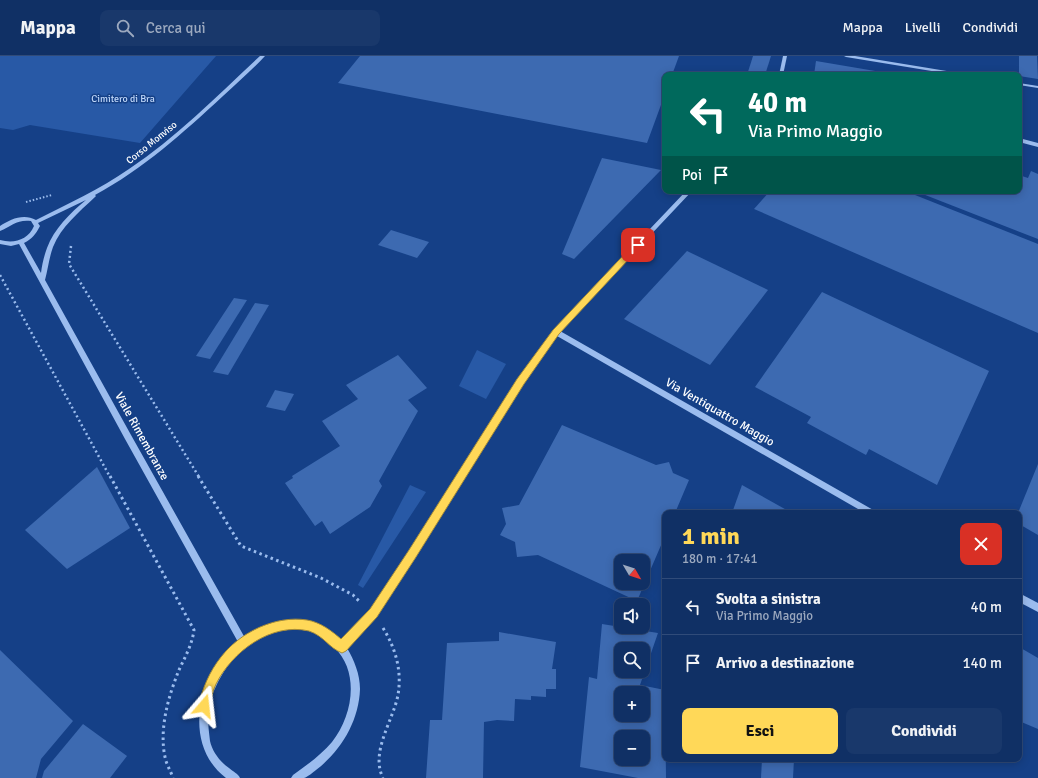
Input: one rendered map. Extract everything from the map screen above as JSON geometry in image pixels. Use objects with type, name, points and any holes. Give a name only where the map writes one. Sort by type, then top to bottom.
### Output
[{"type":"street","name":"Corso Monviso","points":[[36,222],[101,189],[132,170],[161,148],[263,56]]},
{"type":"street","points":[[782,72],[785,56]]},
{"type":"street","points":[[846,56],[946,72]]},
{"type":"street","points":[[1022,84],[1038,87]]},
{"type":"street","points":[[1022,141],[1038,145]]},
{"type":"street","points":[[42,281],[50,248],[59,230],[74,212],[101,189]]},
{"type":"street","points":[[342,647],[374,613],[417,547],[520,381],[556,332],[686,194]]},
{"type":"street","points":[[0,229],[17,220],[28,219],[36,222],[37,226],[33,235],[21,242],[7,244],[0,242]]},
{"type":"street","name":"Viale Rimembranze","points":[[21,242],[128,438],[244,642]]},
{"type":"street","name":"Via Ventiquattro Maggio","points":[[556,332],[867,510]]},
{"type":"street","points":[[1022,599],[1038,608]]},
{"type":"street","points":[[235,778],[224,772],[210,754],[202,731],[204,706],[211,682],[225,660],[244,642],[265,630],[287,625],[308,626],[327,634],[342,647],[352,668],[355,692],[350,719],[337,744],[309,775],[296,778]]},
{"type":"path","points":[[25,202],[55,194]]},
{"type":"path","points":[[73,240],[70,246],[70,264],[241,546],[321,578],[353,595],[374,613],[393,643],[399,668],[399,686],[394,714],[379,759],[380,773],[383,778]]},
{"type":"path","points":[[0,275],[194,630],[194,640],[179,670],[168,706],[163,731],[166,761],[173,778]]},
{"type":"green space","name":"Cimitero di Bra","points":[[0,56],[216,56],[140,143],[30,125],[13,130],[0,128]]},
{"type":"green space","points":[[477,350],[506,364],[486,399],[459,386]]},
{"type":"green space","points":[[410,485],[426,492],[363,588],[358,585]]},
{"type":"building","points":[[360,56],[679,56],[673,72],[662,72],[662,102],[647,143],[338,83]]},
{"type":"building","points":[[753,56],[771,56],[766,72],[748,72]]},
{"type":"building","points":[[1019,56],[1037,56],[1038,79],[1022,76],[1022,72],[1019,72]]},
{"type":"building","points":[[816,61],[881,72],[814,72]]},
{"type":"building","points":[[602,158],[661,170],[574,259],[562,254]]},
{"type":"building","points":[[1031,171],[1038,174],[1038,239],[923,194],[1022,194],[1022,176],[1028,178]]},
{"type":"building","points":[[767,194],[913,194],[1038,244],[1038,333],[754,209]]},
{"type":"building","points":[[391,230],[429,242],[417,258],[378,245]]},
{"type":"building","points":[[687,251],[768,290],[710,365],[624,319]]},
{"type":"building","points":[[822,292],[989,371],[937,485],[869,449],[866,455],[807,423],[811,417],[755,387]]},
{"type":"building","points":[[234,298],[247,300],[210,359],[196,356]]},
{"type":"building","points":[[255,303],[269,305],[228,375],[213,372]]},
{"type":"building","points":[[398,355],[427,388],[408,400],[418,411],[379,481],[382,486],[370,507],[330,534],[322,521],[315,526],[285,483],[293,478],[292,476],[340,446],[322,421],[358,399],[346,385]]},
{"type":"building","points":[[275,390],[294,394],[285,411],[266,407]]},
{"type":"building","points":[[562,425],[656,465],[669,462],[673,473],[689,480],[676,510],[662,510],[662,543],[650,571],[650,554],[614,554],[614,590],[642,590],[638,598],[631,598],[538,555],[517,557],[515,542],[500,535],[506,524],[502,508],[519,505]]},
{"type":"building","points":[[1038,464],[1038,535],[1022,526],[1022,510],[1019,510]]},
{"type":"building","points":[[97,467],[130,528],[67,569],[25,530]]},
{"type":"building","points":[[742,485],[787,510],[733,510]]},
{"type":"building","points":[[602,624],[614,626],[614,634],[650,634],[650,632],[658,633],[650,656],[650,642],[614,642],[614,678],[642,678],[640,685],[645,686],[614,686],[614,722],[650,722],[650,687],[662,689],[662,762],[666,762],[666,778],[638,778],[580,767],[589,677],[597,679]]},
{"type":"building","points":[[499,632],[556,642],[552,669],[556,669],[556,689],[546,689],[546,697],[531,696],[531,700],[515,699],[514,721],[497,720],[484,722],[483,778],[426,778],[430,720],[442,720],[447,643],[499,641]]},
{"type":"building","points":[[1022,649],[1038,658],[1038,729],[1022,722]]},
{"type":"building","points":[[0,650],[73,721],[41,759],[36,778],[0,778]]},
{"type":"building","points":[[83,724],[127,756],[110,778],[42,778],[44,771]]},
{"type":"building","points":[[762,762],[794,762],[793,778],[761,778]]},
{"type":"route","points":[[204,706],[211,682],[225,660],[244,642],[265,630],[287,625],[308,626],[327,634],[342,647],[374,613],[413,554],[520,381],[556,332],[638,245]]}]
